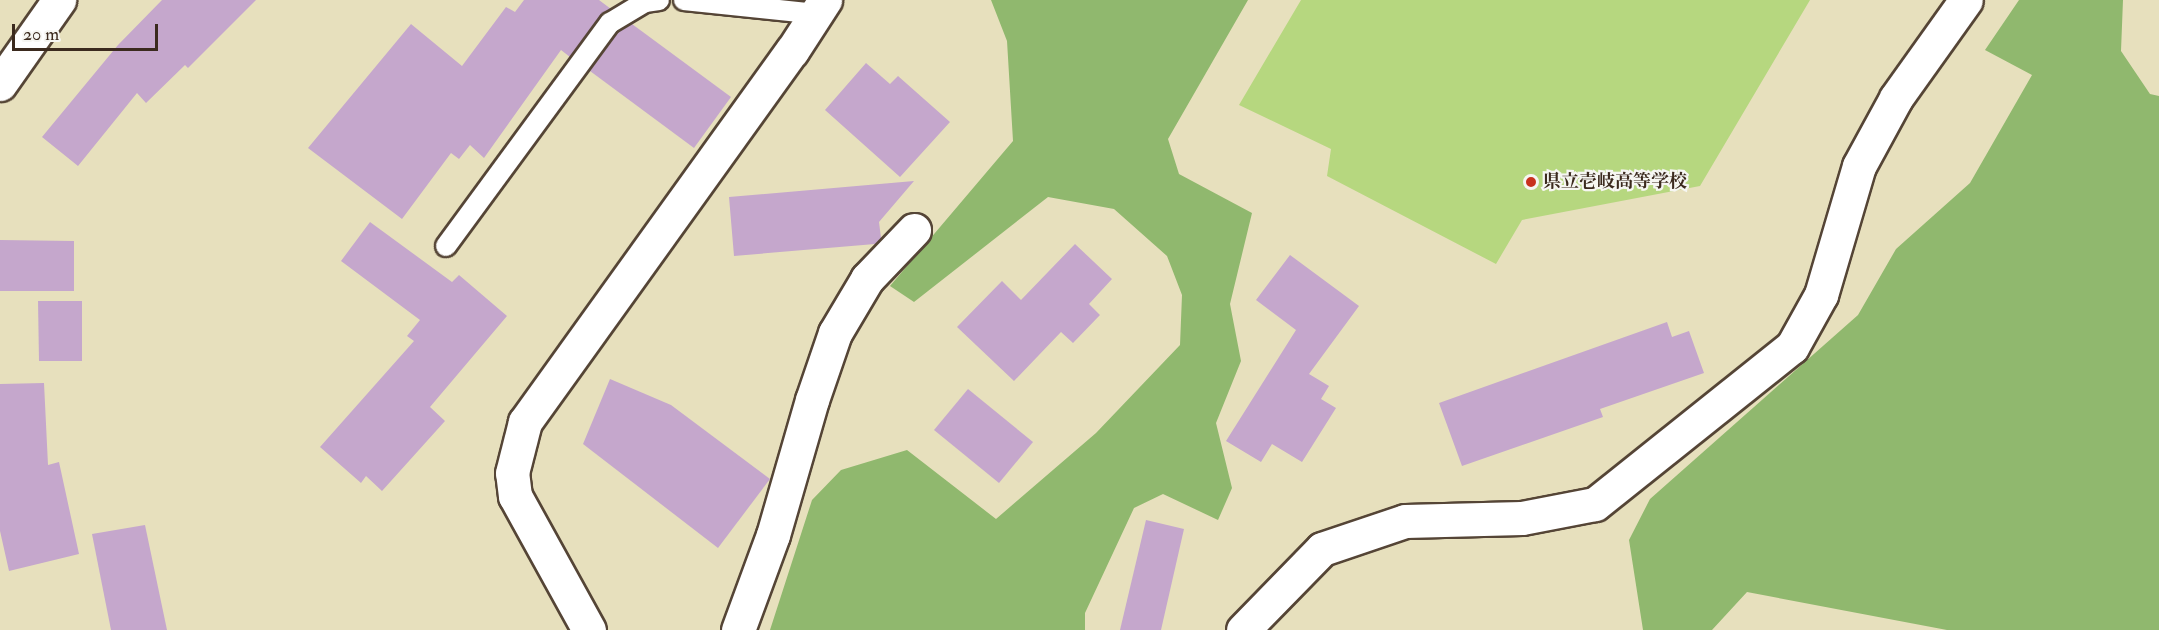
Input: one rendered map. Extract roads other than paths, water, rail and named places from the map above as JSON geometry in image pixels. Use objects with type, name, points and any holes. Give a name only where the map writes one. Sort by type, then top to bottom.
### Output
[{"type":"street","points":[[0,84],[58,0]]},
{"type":"street","points":[[1243,630],[1322,549],[1405,521],[1521,518],[1595,504],[1792,347],[1821,296],[1859,166],[1896,98],[1966,0]]},
{"type":"street","points":[[589,630],[515,496],[512,473],[525,422],[821,7]]},
{"type":"street","points":[[738,630],[773,535],[812,400],[835,333],[867,279],[914,230]]},
{"type":"lane","points":[[446,246],[610,23],[645,2],[659,0]]},
{"type":"lane","points":[[684,0],[821,7]]},
{"type":"place","name":"県立壱岐高等学校","points":[[1531,182]]}]
